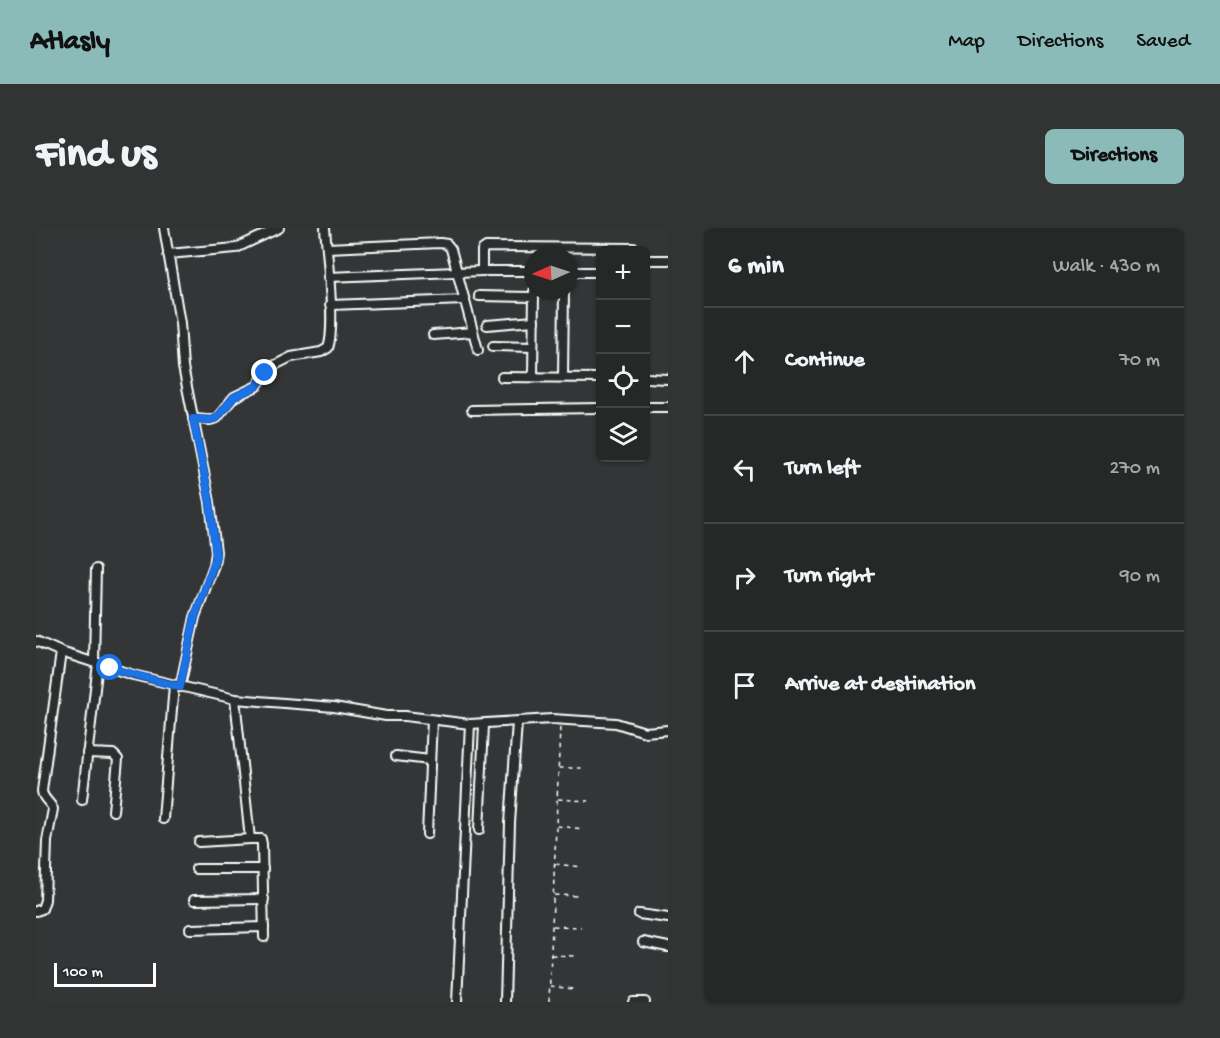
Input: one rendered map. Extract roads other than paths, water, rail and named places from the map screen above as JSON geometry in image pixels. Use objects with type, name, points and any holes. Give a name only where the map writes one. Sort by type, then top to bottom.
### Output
[{"type":"street","points":[[163,819],[177,686],[195,616],[216,557],[210,502],[183,367],[180,322],[164,228]]},
{"type":"street","points":[[168,254],[236,248],[257,232],[279,228]]},
{"type":"street","points":[[193,419],[217,418],[234,397],[257,386],[267,370],[274,365],[297,355],[326,351],[331,340],[325,228]]},
{"type":"street","points":[[327,248],[445,243],[451,249],[478,350]]},
{"type":"street","points":[[482,271],[482,250],[486,247],[596,248]]},
{"type":"street","points":[[650,260],[668,260]]},
{"type":"street","points":[[328,277],[524,271]]},
{"type":"street","points":[[578,272],[596,272]]},
{"type":"street","points":[[479,296],[524,294]]},
{"type":"street","points":[[330,305],[465,300]]},
{"type":"street","points":[[533,377],[534,300]]},
{"type":"street","points":[[563,377],[564,300]]},
{"type":"street","points":[[487,325],[534,321]]},
{"type":"street","points":[[433,335],[473,332]]},
{"type":"street","points":[[493,346],[533,347]]},
{"type":"street","points":[[502,377],[596,378]]},
{"type":"street","points":[[650,378],[668,379]]},
{"type":"street","points":[[650,407],[668,407]]},
{"type":"street","points":[[472,410],[596,408]]},
{"type":"street","points":[[82,800],[96,663],[96,569]]},
{"type":"street","points":[[36,641],[133,675],[235,699],[334,707],[386,716],[405,716],[470,724],[544,719],[616,723],[645,732],[668,730]]},
{"type":"street","points":[[36,911],[42,909],[45,900],[45,865],[53,809],[44,799],[42,791],[62,652]]},
{"type":"street","points":[[235,699],[250,839]]},
{"type":"street","points":[[427,834],[432,720]]},
{"type":"street","points":[[505,1002],[509,835],[516,722]]},
{"type":"street","points":[[457,1002],[470,724]]},
{"type":"street","points":[[479,830],[484,724]]},
{"type":"street","points":[[87,753],[113,754],[118,759],[113,811]]},
{"type":"street","points":[[396,756],[430,760]]},
{"type":"street","points":[[199,842],[259,838],[262,841],[264,937]]},
{"type":"street","points":[[196,869],[263,869]]},
{"type":"street","points":[[194,900],[264,899]]},
{"type":"street","points":[[639,914],[668,918]]},
{"type":"street","points":[[190,929],[264,927]]},
{"type":"street","points":[[643,942],[668,947]]},
{"type":"street","points":[[633,1002],[645,1002]]}]
